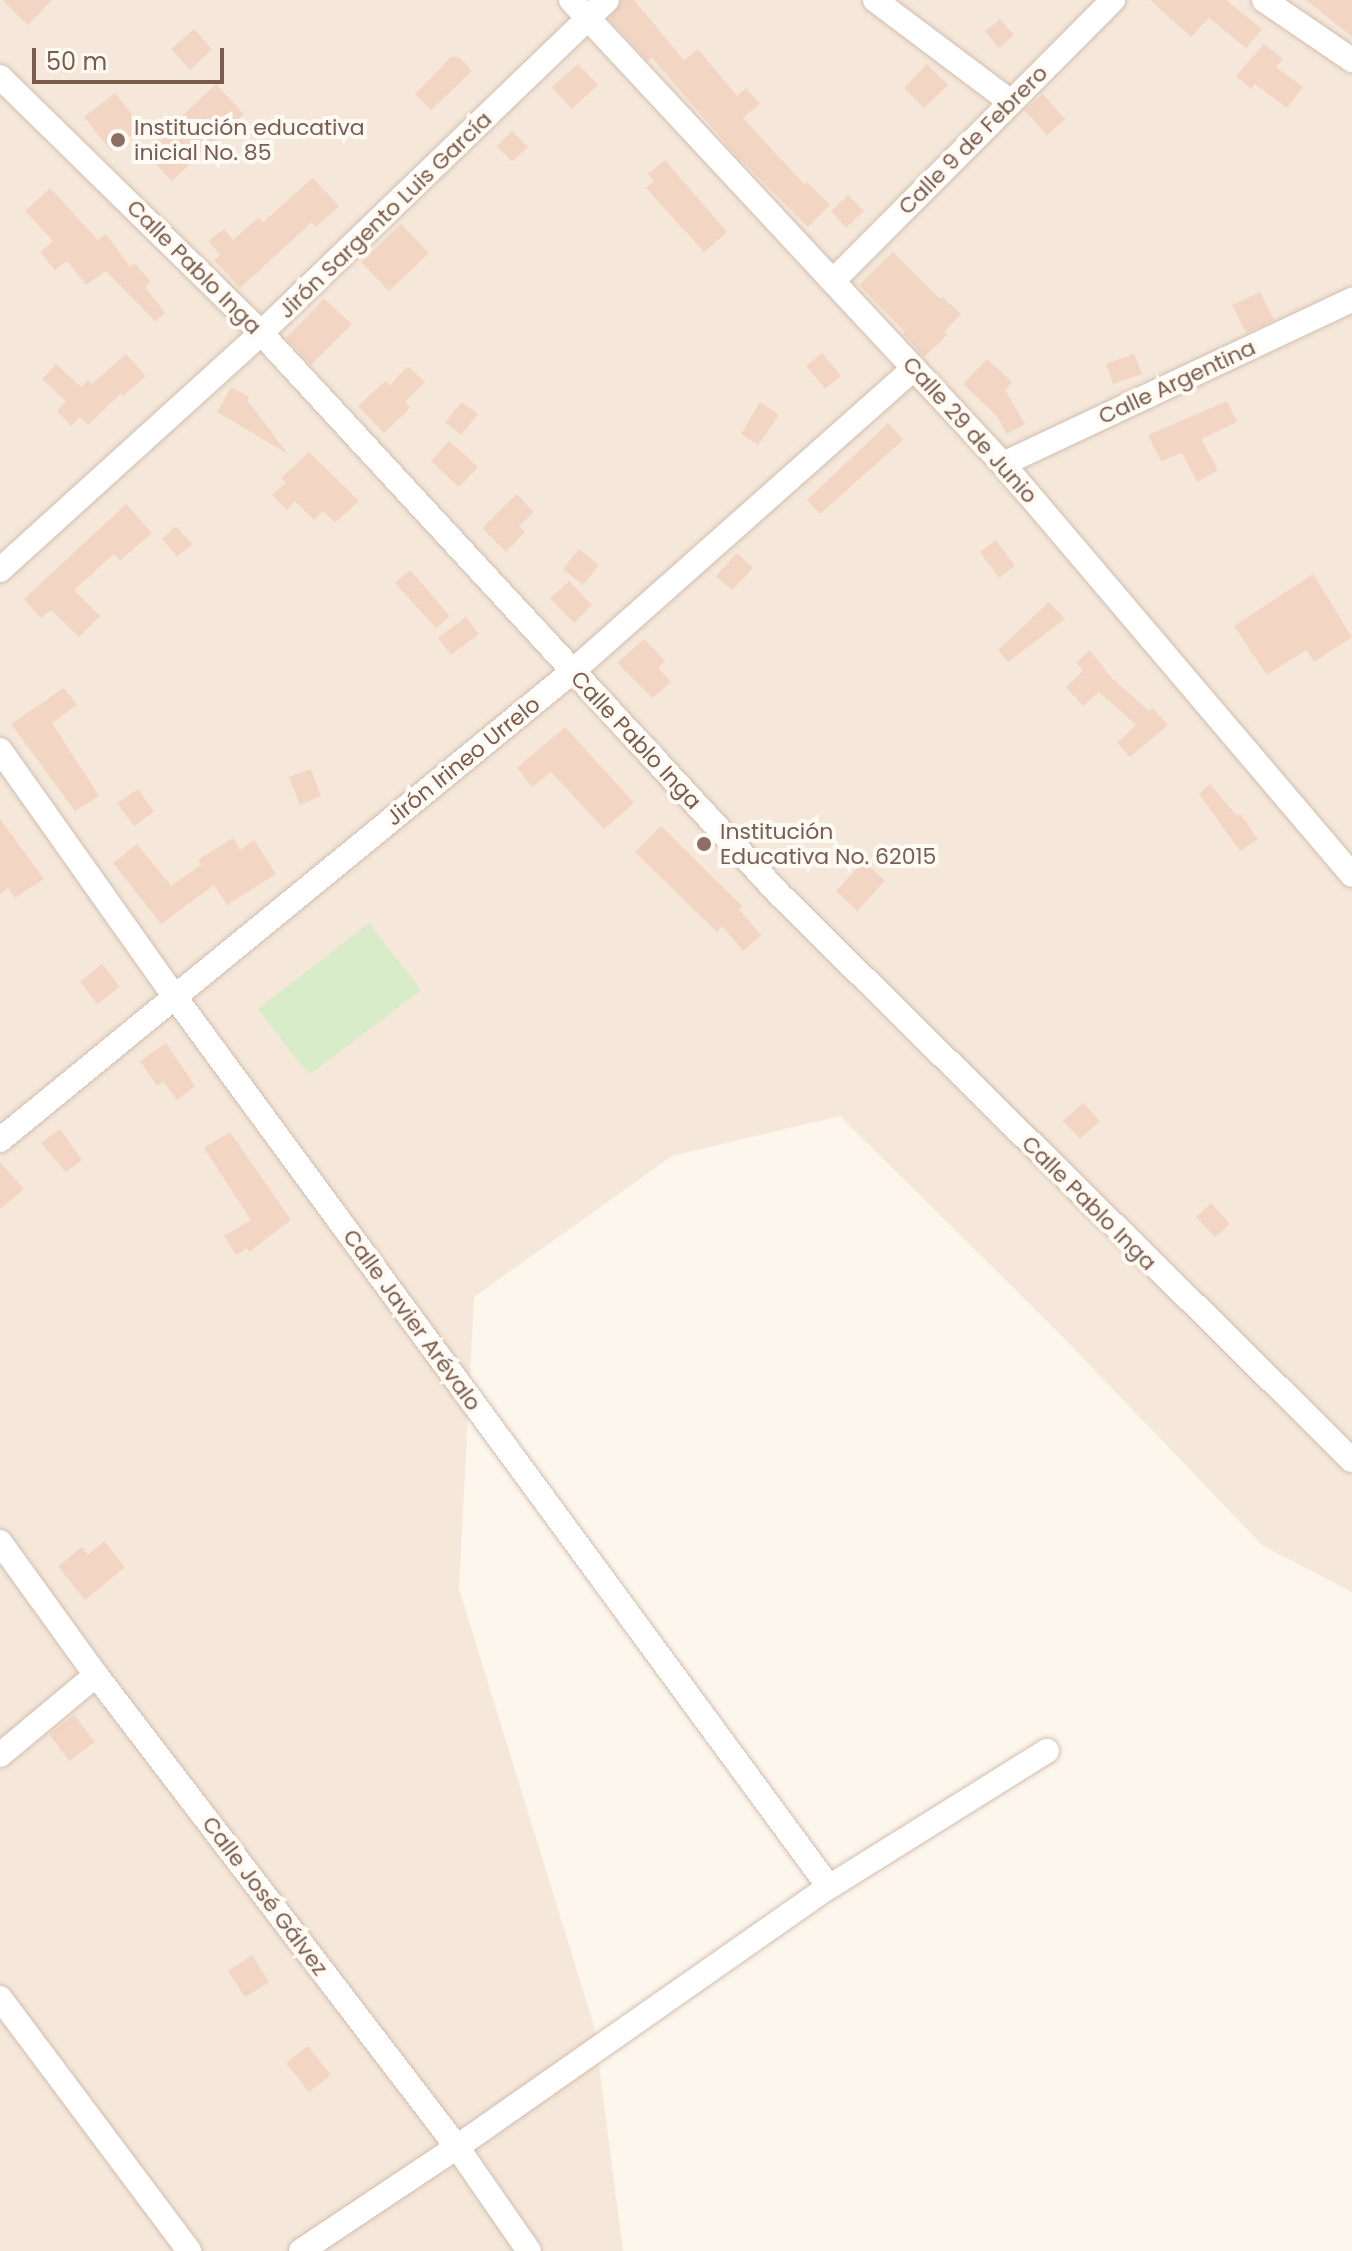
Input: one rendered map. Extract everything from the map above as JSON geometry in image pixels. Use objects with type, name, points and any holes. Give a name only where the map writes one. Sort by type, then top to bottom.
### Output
[{"type":"street","name":"Calle 29 de Junio","points":[[571,0],[1003,464],[1352,875]]},
{"type":"street","name":"Jirón Sargento Luis García","points":[[0,570],[261,333],[607,0]]},
{"type":"street","name":"Calle 9 de Febrero","points":[[833,281],[1113,0]]},
{"type":"street","points":[[1264,0],[1352,60]]},
{"type":"street","points":[[890,4],[1011,102]]},
{"type":"street","name":"Calle Pablo Inga","points":[[0,77],[261,333],[780,895],[1352,1460]]},
{"type":"street","name":"Calle Argentina","points":[[1003,464],[1352,300]]},
{"type":"street","name":"Jirón Irineo Urrelo","points":[[0,1140],[573,671],[914,368]]},
{"type":"street","name":"Calle Javier Arévalo","points":[[0,750],[175,997],[829,1887]]},
{"type":"street","name":"Calle José Gálvez","points":[[0,1542],[96,1675],[457,2147],[529,2251]]},
{"type":"street","points":[[0,1755],[96,1675]]},
{"type":"street","points":[[301,2251],[457,2147],[829,1887],[1047,1751]]},
{"type":"street","points":[[0,1998],[189,2251]]},
{"type":"shaded area","points":[[0,0],[1352,0],[1352,1592],[1263,1546],[1059,1333],[840,1116],[672,1156],[474,1297],[459,1589],[594,2026],[623,2251],[0,2251]]},
{"type":"green space","points":[[369,923],[421,990],[309,1075],[258,1009]]},
{"type":"building","points":[[2,0],[52,0],[28,25]]},
{"type":"building","points":[[622,0],[634,0],[684,60],[698,49],[737,96],[746,88],[760,104],[743,118],[804,184],[807,182],[830,205],[808,227],[734,153],[652,58],[648,61],[609,19]]},
{"type":"building","points":[[1150,0],[1226,0],[1262,29],[1246,48],[1209,18],[1191,37]]},
{"type":"building","points":[[1306,0],[1352,0],[1352,37]]},
{"type":"building","points":[[1000,19],[1014,35],[999,48],[985,31]]},
{"type":"building","points":[[194,29],[212,49],[190,70],[171,49]]},
{"type":"building","points":[[1264,44],[1283,59],[1276,67],[1303,87],[1287,108],[1255,84],[1251,89],[1236,76]]},
{"type":"building","points":[[451,57],[459,57],[472,71],[431,110],[415,94]]},
{"type":"building","points":[[578,64],[598,85],[572,109],[552,87]]},
{"type":"building","points":[[927,64],[948,85],[924,108],[904,88]]},
{"type":"building","points":[[216,84],[244,114],[172,181],[144,152]]},
{"type":"building","points":[[115,93],[142,127],[111,151],[84,117]]},
{"type":"building","points":[[1043,94],[1065,119],[1047,135],[1024,110]]},
{"type":"building","points":[[512,131],[528,147],[512,162],[497,146]]},
{"type":"building","points":[[665,160],[727,232],[704,252],[646,188],[654,181],[648,174]]},
{"type":"building","points":[[313,178],[339,206],[316,227],[311,223],[240,288],[214,260],[220,255],[208,241],[224,229],[233,240],[259,217],[263,222]]},
{"type":"building","points":[[50,188],[98,240],[106,234],[130,267],[134,263],[151,282],[145,287],[165,313],[155,321],[106,271],[86,285],[67,261],[55,270],[40,252],[53,241],[25,211]]},
{"type":"building","points":[[848,195],[864,211],[846,228],[831,211]]},
{"type":"building","points":[[401,224],[429,253],[389,291],[361,262]]},
{"type":"building","points":[[893,252],[940,299],[942,297],[961,314],[944,332],[947,335],[924,357],[903,334],[905,332],[859,285]]},
{"type":"building","points":[[1260,292],[1274,320],[1246,333],[1232,305]]},
{"type":"building","points":[[324,299],[352,324],[311,365],[286,338]]},
{"type":"building","points":[[822,353],[841,376],[825,389],[806,366]]},
{"type":"building","points":[[126,354],[146,376],[123,396],[120,394],[88,425],[80,417],[71,426],[57,411],[66,401],[42,379],[56,364],[81,387],[88,380],[92,384]]},
{"type":"building","points":[[1134,354],[1142,374],[1113,384],[1106,364]]},
{"type":"building","points":[[987,359],[1012,382],[1005,390],[1025,424],[1007,434],[997,416],[963,384]]},
{"type":"building","points":[[408,366],[425,382],[405,402],[411,407],[384,433],[358,406],[385,381],[390,385]]},
{"type":"building","points":[[231,387],[249,397],[247,400],[288,454],[217,412]]},
{"type":"building","points":[[1227,401],[1237,422],[1201,439],[1218,470],[1197,482],[1182,453],[1161,461],[1148,435]]},
{"type":"building","points":[[462,402],[478,414],[461,435],[445,422]]},
{"type":"building","points":[[760,402],[779,415],[758,445],[741,434]]},
{"type":"building","points":[[888,423],[903,440],[820,514],[807,500]]},
{"type":"building","points":[[449,441],[478,467],[459,487],[431,461]]},
{"type":"building","points":[[309,452],[359,501],[335,523],[323,511],[314,520],[295,501],[287,510],[272,495],[286,483],[281,478]]},
{"type":"building","points":[[517,494],[534,512],[519,526],[525,532],[506,552],[482,528]]},
{"type":"building","points":[[126,504],[152,533],[120,561],[114,554],[74,590],[100,616],[79,637],[51,610],[41,618],[24,599]]},
{"type":"building","points":[[176,526],[192,544],[177,557],[162,539]]},
{"type":"building","points":[[996,540],[1015,566],[999,578],[980,552]]},
{"type":"building","points":[[579,549],[599,565],[583,585],[563,569]]},
{"type":"building","points":[[737,553],[753,568],[732,590],[716,576]]},
{"type":"building","points":[[410,570],[450,616],[436,628],[395,583]]},
{"type":"building","points":[[1313,574],[1352,637],[1314,662],[1306,650],[1267,675],[1234,626]]},
{"type":"building","points":[[569,581],[592,605],[574,623],[550,598]]},
{"type":"building","points":[[1049,602],[1065,619],[1008,662],[998,650]]},
{"type":"building","points":[[466,617],[479,634],[451,655],[438,638]]},
{"type":"building","points":[[644,639],[665,661],[658,668],[671,682],[653,698],[617,663]]},
{"type":"building","points":[[1090,650],[1111,677],[1149,711],[1153,708],[1168,725],[1130,757],[1117,743],[1136,725],[1099,692],[1083,706],[1066,687],[1083,671],[1076,663]]},
{"type":"building","points":[[64,688],[77,705],[52,723],[99,796],[75,811],[11,724]]},
{"type":"building","points":[[565,727],[634,803],[604,829],[551,772],[532,787],[517,768]]},
{"type":"building","points":[[311,769],[321,796],[300,805],[289,777]]},
{"type":"building","points":[[1210,784],[1237,816],[1240,814],[1258,839],[1240,851],[1199,794]]},
{"type":"building","points":[[138,789],[154,812],[134,826],[117,803]]},
{"type":"building","points":[[0,819],[44,879],[15,898],[8,888],[0,894]]},
{"type":"building","points":[[661,826],[742,906],[739,909],[761,935],[743,951],[722,926],[717,932],[635,852]]},
{"type":"building","points":[[233,838],[240,850],[254,840],[276,874],[227,905],[214,885],[161,924],[113,863],[137,844],[171,886],[201,865],[198,860]]},
{"type":"building","points":[[864,861],[885,881],[857,911],[836,891]]},
{"type":"building","points":[[102,964],[120,987],[97,1004],[80,982]]},
{"type":"building","points":[[166,1043],[195,1086],[177,1100],[163,1081],[157,1086],[140,1061]]},
{"type":"building","points":[[1083,1103],[1100,1121],[1080,1139],[1063,1121]]},
{"type":"building","points":[[60,1129],[82,1160],[66,1172],[41,1143]]},
{"type":"building","points":[[230,1132],[291,1220],[249,1252],[247,1248],[236,1255],[224,1236],[251,1220],[204,1148]]},
{"type":"building","points":[[0,1162],[24,1189],[0,1209]]},
{"type":"building","points":[[1211,1203],[1230,1224],[1215,1237],[1196,1217]]},
{"type":"building","points":[[104,1541],[125,1567],[85,1600],[58,1566],[82,1547],[88,1555]]},
{"type":"building","points":[[74,1715],[95,1742],[69,1761],[49,1734]]},
{"type":"building","points":[[252,1955],[269,1982],[245,1997],[228,1971]]},
{"type":"building","points":[[308,2046],[331,2075],[309,2092],[286,2063]]},
{"type":"place","name":"Institución educativa inicial No. 85","points":[[118,140]]},
{"type":"place","name":"Institución Educativa No. 62015","points":[[704,844]]}]
